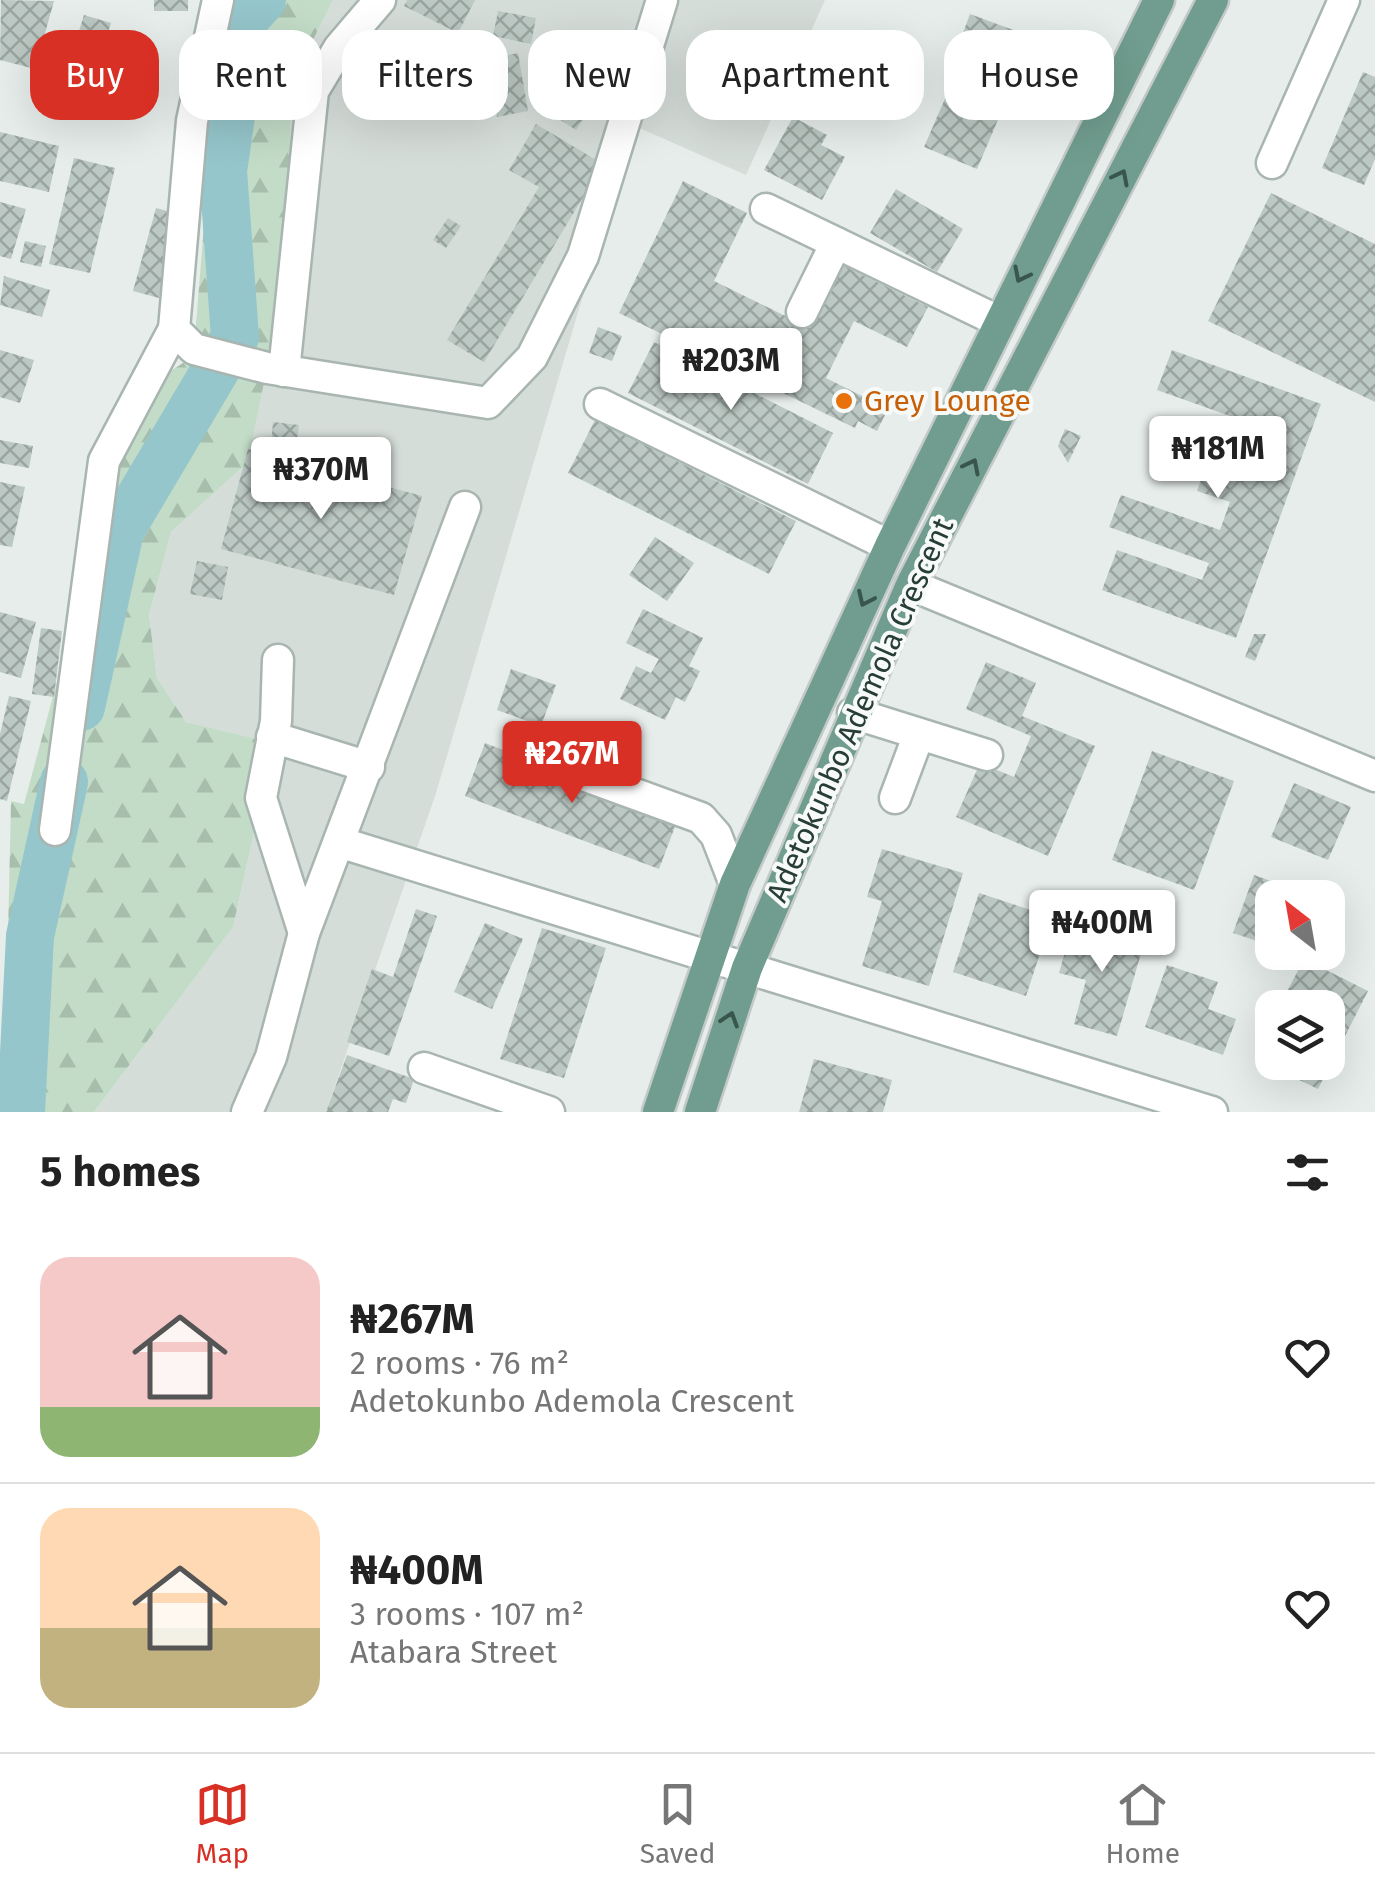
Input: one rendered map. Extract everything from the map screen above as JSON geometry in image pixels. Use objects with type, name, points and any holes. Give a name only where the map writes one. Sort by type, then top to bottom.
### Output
[{"type":"main road","name":"Adetokunbo Ademola Crescent","points":[[658,1112],[735,884],[890,546],[1159,0]]},
{"type":"main road","name":"Adetokunbo Ademola Crescent","points":[[700,1112],[747,968],[910,585],[1213,0]]},
{"type":"street","points":[[55,830],[104,462],[184,339],[192,121],[218,0]]},
{"type":"street","points":[[276,370],[314,92],[339,48],[380,0]]},
{"type":"street","points":[[184,339],[276,370],[488,403],[532,357],[583,256],[662,0]]},
{"type":"street","points":[[1272,164],[1344,0]]},
{"type":"street","points":[[766,209],[998,322]]},
{"type":"street","points":[[802,312],[836,243]]},
{"type":"street","points":[[600,404],[890,546]]},
{"type":"street","points":[[247,1112],[271,1056],[304,933],[342,843],[465,507]]},
{"type":"street","points":[[910,585],[1375,776]]},
{"type":"street","points":[[278,660],[272,737],[260,798],[304,933]]},
{"type":"street","points":[[853,713],[986,755]]},
{"type":"street","points":[[895,798],[919,734]]},
{"type":"street","points":[[272,737],[368,767]]},
{"type":"street","points":[[550,763],[701,818],[716,835],[735,884]]},
{"type":"street","points":[[342,843],[710,955],[1175,1106],[1212,1112]]},
{"type":"street","points":[[424,1068],[550,1112]]},
{"type":"shaded area","points":[[333,0],[825,0],[811,30],[686,30],[686,120],[771,120],[746,175],[628,123],[623,160],[436,793],[326,1112],[94,1112],[233,927],[254,832],[283,755],[253,738],[186,722],[157,678],[149,615],[171,532],[248,462],[267,368],[289,193],[291,120],[322,120],[322,30],[318,30]]},
{"type":"green space","points":[[228,0],[333,0],[318,30],[220,28]]},
{"type":"green space","points":[[213,120],[291,120],[289,193],[267,368],[248,462],[171,532],[149,615],[157,678],[186,722],[253,738],[283,755],[254,832],[233,927],[94,1112],[4,1112],[11,801],[24,804],[117,459],[149,385],[186,361],[194,349]]},
{"type":"building","points":[[1,0],[54,1],[46,30],[30,30],[30,68],[0,60]]},
{"type":"building","points":[[154,0],[188,0],[188,11],[154,11]]},
{"type":"building","points":[[407,0],[475,0],[460,30],[404,6]]},
{"type":"building","points":[[498,11],[536,18],[534,30],[528,30],[528,43],[508,39],[508,30],[494,30]]},
{"type":"building","points":[[970,14],[1013,30],[964,30]]},
{"type":"building","points":[[84,15],[111,23],[109,30],[79,30]]},
{"type":"building","points":[[518,53],[528,111],[508,115],[508,55]]},
{"type":"building","points":[[1363,72],[1375,77],[1375,159],[1364,185],[1322,168]]},
{"type":"building","points":[[944,101],[944,120],[998,120],[977,169],[924,147]]},
{"type":"building","points":[[560,120],[582,120],[576,130]]},
{"type":"building","points":[[791,120],[827,135],[821,145],[845,157],[822,200],[764,170]]},
{"type":"building","points":[[536,124],[603,164],[484,362],[447,340],[539,187],[509,170]]},
{"type":"building","points":[[0,132],[59,146],[49,192],[0,181]]},
{"type":"building","points":[[74,158],[115,168],[90,273],[49,264]]},
{"type":"building","points":[[683,181],[747,213],[714,281],[810,328],[842,265],[928,307],[907,347],[854,321],[826,378],[888,409],[877,431],[858,421],[855,428],[619,313]]},
{"type":"building","points":[[896,189],[963,229],[937,272],[870,233]]},
{"type":"building","points":[[1271,193],[1375,244],[1375,402],[1208,321]]},
{"type":"building","points":[[0,202],[26,209],[11,259],[0,256]]},
{"type":"building","points":[[156,208],[183,215],[159,298],[133,291]]},
{"type":"building","points":[[448,218],[461,226],[446,248],[433,240]]},
{"type":"building","points":[[25,241],[46,246],[41,267],[20,262]]},
{"type":"building","points":[[4,276],[50,290],[42,317],[0,305]]},
{"type":"building","points":[[598,327],[622,336],[612,361],[589,353]]},
{"type":"building","points":[[654,342],[833,433],[808,484],[628,393]]},
{"type":"building","points":[[0,350],[34,360],[20,403],[0,397]]},
{"type":"building","points":[[1172,350],[1321,404],[1236,638],[1102,590],[1117,550],[1202,580],[1209,563],[1109,527],[1121,495],[1220,530],[1230,502],[1197,491],[1216,438],[1252,451],[1261,427],[1157,390]]},
{"type":"building","points":[[595,420],[796,521],[769,574],[568,473]]},
{"type":"building","points":[[273,422],[299,425],[296,447],[271,445]]},
{"type":"building","points":[[1065,429],[1081,436],[1068,463],[1058,446]]},
{"type":"building","points":[[0,440],[33,446],[29,468],[0,463]]},
{"type":"building","points":[[248,449],[422,496],[394,595],[221,549]]},
{"type":"building","points":[[0,482],[25,487],[12,547],[0,545]]},
{"type":"building","points":[[655,537],[694,563],[667,601],[629,575]]},
{"type":"building","points":[[197,561],[228,567],[222,600],[190,594]]},
{"type":"building","points":[[643,609],[703,638],[689,666],[700,671],[685,702],[676,697],[665,720],[620,699],[636,666],[651,673],[659,659],[626,643]]},
{"type":"building","points":[[0,612],[36,622],[21,678],[0,672]]},
{"type":"building","points":[[41,628],[62,631],[54,697],[32,694]]},
{"type":"building","points":[[1254,634],[1266,634],[1255,661],[1245,657]]},
{"type":"building","points":[[986,662],[1036,683],[1022,716],[1095,746],[1048,856],[956,817],[980,763],[1014,777],[1031,736],[966,709]]},
{"type":"building","points":[[511,669],[556,685],[541,726],[497,710]]},
{"type":"building","points":[[9,696],[31,701],[7,801],[0,799],[0,734]]},
{"type":"building","points":[[485,743],[679,816],[659,869],[465,796]]},
{"type":"building","points":[[1152,751],[1234,781],[1194,890],[1112,860]]},
{"type":"building","points":[[1294,783],[1351,807],[1328,860],[1271,837]]},
{"type":"building","points":[[882,849],[963,873],[929,986],[862,966],[882,901],[867,897]]},
{"type":"building","points":[[1254,875],[1268,880],[1255,880],[1255,940],[1233,933]]},
{"type":"building","points":[[979,893],[1052,917],[1026,996],[953,972]]},
{"type":"building","points":[[416,909],[437,916],[389,1056],[347,1042],[372,969],[393,977]]},
{"type":"building","points":[[1074,922],[1144,943],[1117,1036],[1074,1024],[1086,980],[1059,973]]},
{"type":"building","points":[[485,923],[523,939],[492,1009],[454,992]]},
{"type":"building","points":[[542,928],[606,948],[564,1078],[500,1059]]},
{"type":"building","points":[[1167,965],[1218,982],[1208,1009],[1236,1019],[1223,1055],[1145,1027]]},
{"type":"building","points":[[1298,970],[1326,970],[1368,991],[1345,1036],[1345,990],[1288,990]]},
{"type":"building","points":[[347,1055],[414,1079],[406,1103],[393,1099],[388,1112],[326,1112]]},
{"type":"building","points":[[814,1059],[892,1080],[883,1112],[799,1112]]},
{"type":"building","points":[[1299,1080],[1323,1080],[1318,1089]]},
{"type":"waterway","points":[[81,707],[120,531],[235,337],[223,171],[245,18],[262,0]]},
{"type":"waterway","points":[[21,1112],[30,936],[64,782]]},
{"type":"place","name":"Grey Lounge","points":[[844,401]]}]
